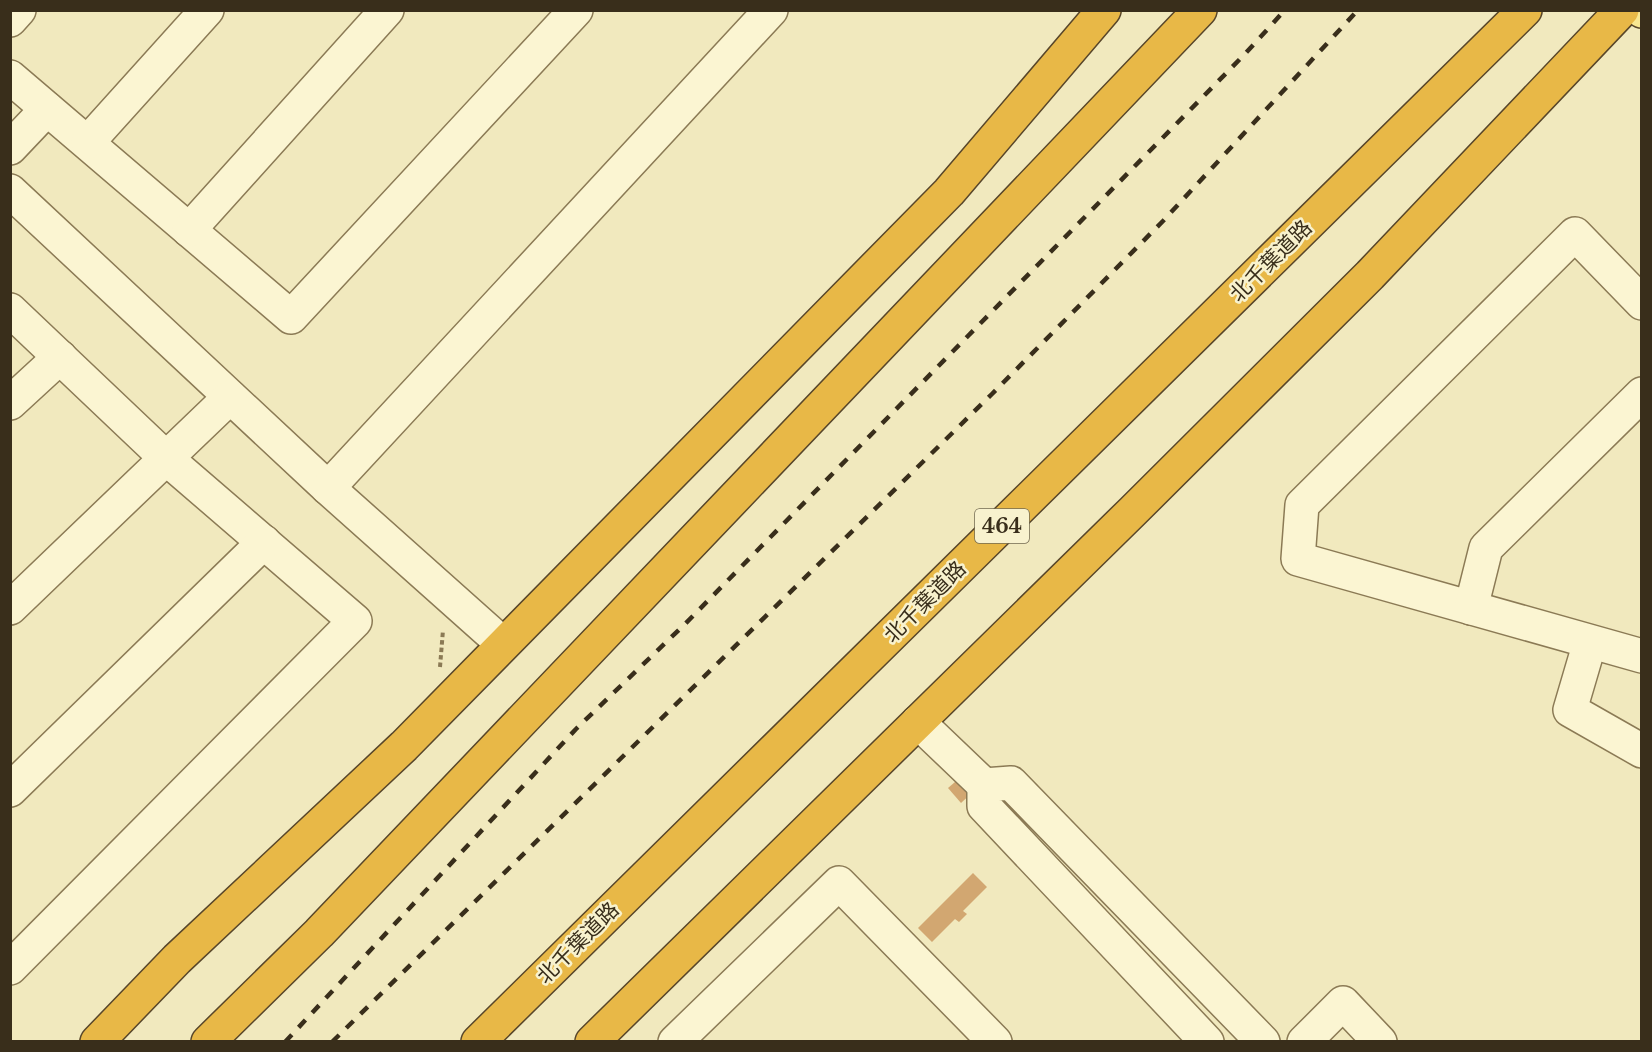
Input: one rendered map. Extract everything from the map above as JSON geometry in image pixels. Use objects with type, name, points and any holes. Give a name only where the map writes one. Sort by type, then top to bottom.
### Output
[{"type":"highway","points":[[98,1041],[177,959],[404,746],[949,192],[1104,10]]},
{"type":"highway","points":[[208,1041],[319,933],[1200,10]]},
{"type":"highway","name":"北千葉道路","points":[[478,1041],[1525,10]]},
{"type":"highway","points":[[592,1041],[1142,503],[1362,283],[1622,10]]},
{"type":"street","points":[[10,20],[19,10]]},
{"type":"street","points":[[88,142],[207,10]]},
{"type":"street","points":[[189,230],[387,10]]},
{"type":"street","points":[[10,77],[291,317],[576,10]]},
{"type":"street","points":[[328,488],[771,10]]},
{"type":"street","points":[[10,148],[47,110]]},
{"type":"street","points":[[10,191],[328,488],[502,644]]},
{"type":"street","points":[[1641,303],[1575,234],[1302,505],[1298,559],[1641,656]]},
{"type":"street","points":[[10,310],[167,459],[355,621],[10,968]]},
{"type":"street","points":[[10,403],[60,357]]},
{"type":"street","points":[[1471,608],[1486,548],[1641,394]]},
{"type":"street","points":[[10,608],[230,397]]},
{"type":"street","points":[[10,790],[264,542]]},
{"type":"street","points":[[1590,642],[1570,710],[1641,751]]},
{"type":"street","points":[[918,722],[984,785],[984,806],[1207,1041]]},
{"type":"street","points":[[984,785],[1011,783],[1263,1041]]},
{"type":"street","points":[[675,1041],[839,883],[995,1041]]},
{"type":"street","points":[[1304,1041],[1342,1003],[1380,1041]]},
{"type":"path","points":[[440,675],[444,623]]},
{"type":"building","points":[[962,776],[975,790],[961,803],[948,788]]},
{"type":"building","points":[[973,873],[987,887],[963,911],[967,914],[959,922],[955,919],[932,942],[918,928]]},
{"type":"railway","points":[[285,1042],[576,729],[685,624],[1244,55],[1285,10]]},
{"type":"railway","points":[[332,1042],[992,394],[1163,221],[1358,10]]}]
